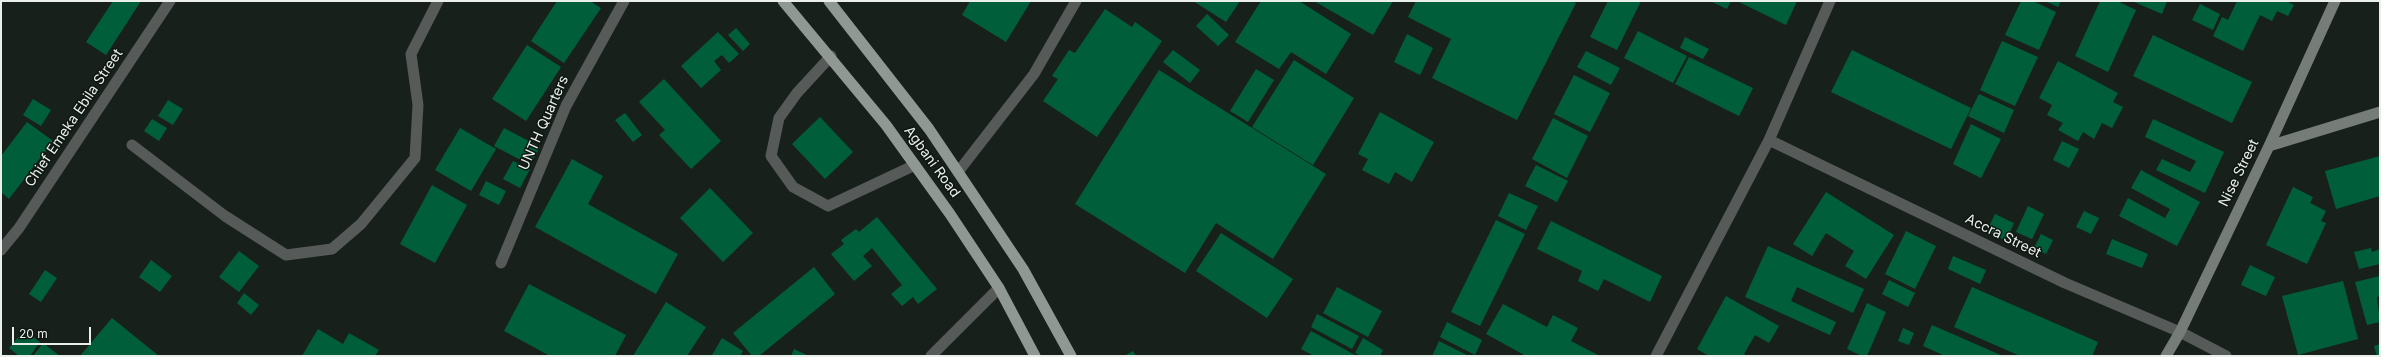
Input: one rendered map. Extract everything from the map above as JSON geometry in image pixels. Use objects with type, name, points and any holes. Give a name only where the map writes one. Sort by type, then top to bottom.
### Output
[{"type":"main road","name":"Agbani Road","points":[[783,1],[831,56],[886,124],[950,214],[999,288],[1035,356]]},
{"type":"main road","name":"Agbani Road","points":[[829,1],[929,129],[1023,269],[1071,356]]},
{"type":"main road","name":"Nise Street","points":[[2166,356],[2180,332],[2270,146],[2335,1]]},
{"type":"main road","points":[[2270,146],[2380,112]]},
{"type":"street","name":"Chief Emeka Ebila Street","points":[[1,250],[19,228],[170,1]]},
{"type":"street","points":[[132,146],[225,216],[286,255],[332,249],[361,224],[415,158],[418,105],[411,54],[438,1]]},
{"type":"street","name":"UNTH Quarters","points":[[501,263],[566,106],[624,1]]},
{"type":"street","points":[[958,172],[1034,74],[1076,1]]},
{"type":"street","points":[[1656,356],[1769,140],[1830,1]]},
{"type":"street","points":[[831,56],[797,93],[779,118],[771,156],[793,187],[828,206],[915,165]]},
{"type":"street","name":"Accra Street","points":[[1769,140],[2065,283],[2180,332],[2226,356]]},
{"type":"street","points":[[932,356],[999,288]]},
{"type":"building","points":[[113,1],[141,1],[106,55],[86,42]]},
{"type":"building","points":[[557,1],[590,1],[601,8],[564,63],[531,41]]},
{"type":"building","points":[[970,1],[1031,1],[1006,42],[962,15]]},
{"type":"building","points":[[1193,1],[1240,1],[1226,22]]},
{"type":"building","points":[[1261,1],[1299,1],[1351,34],[1326,74],[1291,52],[1279,69],[1235,42]]},
{"type":"building","points":[[1314,1],[1393,1],[1373,35]]},
{"type":"building","points":[[1416,1],[1571,1],[1576,3],[1517,120],[1432,78],[1451,39],[1408,17]]},
{"type":"building","points":[[1608,1],[1641,1],[1617,50],[1590,37]]},
{"type":"building","points":[[1710,1],[1731,1],[1727,9]]},
{"type":"building","points":[[1737,1],[1797,1],[1786,25]]},
{"type":"building","points":[[2021,1],[2033,1],[2056,12],[2039,50],[2005,35]]},
{"type":"building","points":[[2045,1],[2061,1],[2058,7]]},
{"type":"building","points":[[2100,1],[2117,1],[2136,10],[2108,72],[2075,56]]},
{"type":"building","points":[[2132,1],[2167,1],[2162,14]]},
{"type":"building","points":[[2237,1],[2286,1],[2294,5],[2288,16],[2277,11],[2272,21],[2260,15],[2243,51],[2213,36],[2222,17],[2228,20]]},
{"type":"building","points":[[2200,4],[2220,14],[2213,30],[2192,20]]},
{"type":"building","points":[[1105,9],[1132,27],[1135,22],[1162,41],[1097,137],[1043,101],[1058,79],[1052,76],[1069,50],[1075,53]]},
{"type":"building","points":[[1207,14],[1229,35],[1218,46],[1196,26]]},
{"type":"building","points":[[736,28],[750,44],[743,51],[728,35]]},
{"type":"building","points":[[1638,31],[1687,56],[1673,83],[1624,58]]},
{"type":"building","points":[[718,32],[739,54],[729,63],[722,55],[714,61],[721,70],[701,88],[681,66]]},
{"type":"building","points":[[1407,34],[1433,48],[1420,75],[1394,62]]},
{"type":"building","points":[[2153,35],[2252,82],[2232,123],[2133,76]]},
{"type":"building","points":[[1685,37],[1709,49],[1703,59],[1680,48]]},
{"type":"building","points":[[2002,41],[2038,57],[2015,106],[1980,90]]},
{"type":"building","points":[[527,45],[561,67],[526,121],[492,99]]},
{"type":"building","points":[[1173,50],[1200,70],[1190,83],[1163,62]]},
{"type":"building","points":[[1852,50],[1971,108],[1951,149],[1831,92]]},
{"type":"building","points":[[1586,51],[1620,68],[1611,85],[1577,67]]},
{"type":"building","points":[[1689,57],[1753,88],[1739,116],[1675,84]]},
{"type":"building","points":[[1294,60],[1354,98],[1313,165],[1252,127]]},
{"type":"building","points":[[2058,61],[2118,93],[2113,102],[2123,107],[2112,128],[2102,123],[2094,139],[2083,132],[2078,141],[2058,130],[2063,123],[2047,115],[2052,105],[2039,98]]},
{"type":"building","points":[[1256,69],[1274,80],[1248,122],[1230,111]]},
{"type":"building","points":[[1159,70],[1326,174],[1273,259],[1216,223],[1185,273],[1075,204]]},
{"type":"building","points":[[1574,75],[1610,93],[1590,132],[1554,114]]},
{"type":"building","points":[[664,79],[721,141],[691,169],[659,135],[665,130],[639,102]]},
{"type":"building","points":[[1979,94],[2014,110],[2004,133],[1968,116]]},
{"type":"building","points":[[33,99],[51,110],[41,126],[23,115]]},
{"type":"building","points":[[168,100],[183,109],[173,125],[158,116]]},
{"type":"building","points":[[1380,112],[1434,142],[1412,182],[1395,172],[1389,184],[1362,170],[1368,159],[1358,154]]},
{"type":"building","points":[[625,113],[642,135],[633,142],[615,120]]},
{"type":"building","points":[[820,117],[853,152],[825,179],[792,144]]},
{"type":"building","points":[[1553,118],[1588,136],[1567,178],[1532,159]]},
{"type":"building","points":[[152,119],[167,128],[159,141],[144,131]]},
{"type":"building","points":[[2153,119],[2224,152],[2205,193],[2156,170],[2162,159],[2190,172],[2196,161],[2145,137]]},
{"type":"building","points":[[27,122],[53,141],[9,199],[1,192],[1,156]]},
{"type":"building","points":[[1971,124],[2001,139],[1981,178],[1953,164]]},
{"type":"building","points":[[460,128],[496,149],[471,191],[435,170]]},
{"type":"building","points":[[504,128],[540,147],[530,165],[494,146]]},
{"type":"building","points":[[2062,141],[2079,149],[2069,168],[2053,160]]},
{"type":"building","points":[[2380,156],[2380,196],[2336,209],[2325,171]]},
{"type":"building","points":[[572,159],[603,176],[588,204],[678,254],[656,294],[535,227]]},
{"type":"building","points":[[513,161],[530,169],[520,188],[503,179]]},
{"type":"building","points":[[1536,165],[1568,181],[1557,202],[1525,186]]},
{"type":"building","points":[[2141,170],[2200,202],[2177,246],[2119,216],[2128,198],[2165,218],[2170,209],[2131,188]]},
{"type":"building","points":[[486,181],[506,191],[499,205],[479,195]]},
{"type":"building","points":[[432,185],[467,205],[435,263],[400,244]]},
{"type":"building","points":[[2293,187],[2313,197],[2310,203],[2326,211],[2321,221],[2326,223],[2307,264],[2266,245]]},
{"type":"building","points":[[710,188],[753,233],[723,262],[680,218]]},
{"type":"building","points":[[1826,192],[1894,235],[1866,279],[1845,266],[1854,251],[1826,233],[1812,256],[1793,244]]},
{"type":"building","points":[[1509,193],[1538,206],[1526,230],[1498,216]]},
{"type":"building","points":[[2028,206],[2044,214],[2032,239],[2016,232]]},
{"type":"building","points":[[2084,211],[2099,218],[2091,234],[2076,227]]},
{"type":"building","points":[[1995,214],[2014,223],[2006,241],[1987,231]]},
{"type":"building","points":[[877,217],[937,289],[918,304],[913,297],[902,306],[891,294],[902,285],[872,248],[863,256],[872,266],[854,281],[831,254],[844,244],[841,240],[856,229],[859,232]]},
{"type":"building","points":[[1496,220],[1525,234],[1480,326],[1451,312]]},
{"type":"building","points":[[1551,221],[1662,276],[1650,302],[1604,279],[1598,291],[1578,281],[1582,271],[1537,249]]},
{"type":"building","points":[[1906,231],[1936,246],[1915,289],[1885,274]]},
{"type":"building","points":[[1221,233],[1293,279],[1267,318],[1196,271]]},
{"type":"building","points":[[2041,234],[2053,240],[2046,254],[2034,248]]},
{"type":"building","points":[[2112,239],[2148,254],[2142,268],[2106,254]]},
{"type":"building","points":[[1768,246],[1864,289],[1853,313],[1797,287],[1791,301],[1836,322],[1830,335],[1745,297]]},
{"type":"building","points":[[2371,248],[2372,252],[2380,249],[2380,264],[2359,269],[2354,252]]},
{"type":"building","points":[[239,251],[259,266],[239,292],[219,277]]},
{"type":"building","points":[[1953,256],[1986,270],[1980,284],[1948,269]]},
{"type":"building","points":[[151,260],[172,276],[160,292],[139,277]]},
{"type":"building","points":[[2250,265],[2275,277],[2266,296],[2241,285]]},
{"type":"building","points":[[814,267],[835,294],[759,356],[752,356],[733,333]]},
{"type":"building","points":[[45,270],[57,278],[41,302],[29,294]]},
{"type":"building","points":[[2380,276],[2380,296],[2377,297],[2380,322],[2367,325],[2355,282]]},
{"type":"building","points":[[1889,280],[1915,293],[1908,307],[1882,294]]},
{"type":"building","points":[[2343,281],[2358,339],[2298,355],[2282,296]]},
{"type":"building","points":[[529,284],[626,335],[615,356],[550,356],[504,331]]},
{"type":"building","points":[[1337,287],[1382,311],[1368,337],[1323,313]]},
{"type":"building","points":[[1972,287],[2098,342],[2092,356],[2020,356],[1954,327]]},
{"type":"building","points":[[244,293],[259,305],[251,315],[237,303]]},
{"type":"building","points":[[1726,296],[1779,326],[1769,343],[1755,335],[1744,354],[1748,356],[1709,356],[1697,349]]},
{"type":"building","points":[[666,302],[706,327],[687,356],[633,356]]},
{"type":"building","points":[[1867,303],[1886,312],[1867,356],[1862,356],[1847,349]]},
{"type":"building","points":[[1503,304],[1547,327],[1553,315],[1578,328],[1571,341],[1600,356],[1526,356],[1486,334]]},
{"type":"building","points":[[1317,314],[1359,336],[1352,349],[1311,327]]},
{"type":"building","points":[[112,318],[159,356],[80,356]]},
{"type":"building","points":[[1447,322],[1482,340],[1475,355],[1440,337]]},
{"type":"building","points":[[1932,325],[2003,356],[1945,356],[1923,346]]},
{"type":"building","points":[[1903,328],[1914,333],[1909,345],[1898,341]]},
{"type":"building","points":[[318,329],[343,344],[349,333],[379,350],[375,356],[302,356]]},
{"type":"building","points":[[24,330],[40,342],[30,356],[19,356],[9,348]]},
{"type":"building","points":[[1311,331],[1357,356],[1314,356],[1301,349]]},
{"type":"building","points":[[722,338],[743,351],[740,356],[712,355]]},
{"type":"building","points":[[1363,338],[1383,350],[1380,356],[1361,356],[1355,353]]},
{"type":"building","points":[[1439,341],[1469,356],[1432,356]]},
{"type":"building","points":[[43,343],[60,356],[33,356]]},
{"type":"building","points":[[2380,344],[2380,356],[2377,356],[2374,346]]},
{"type":"building","points":[[794,349],[809,356],[791,356]]},
{"type":"building","points":[[1133,351],[1136,356],[1124,356]]}]
